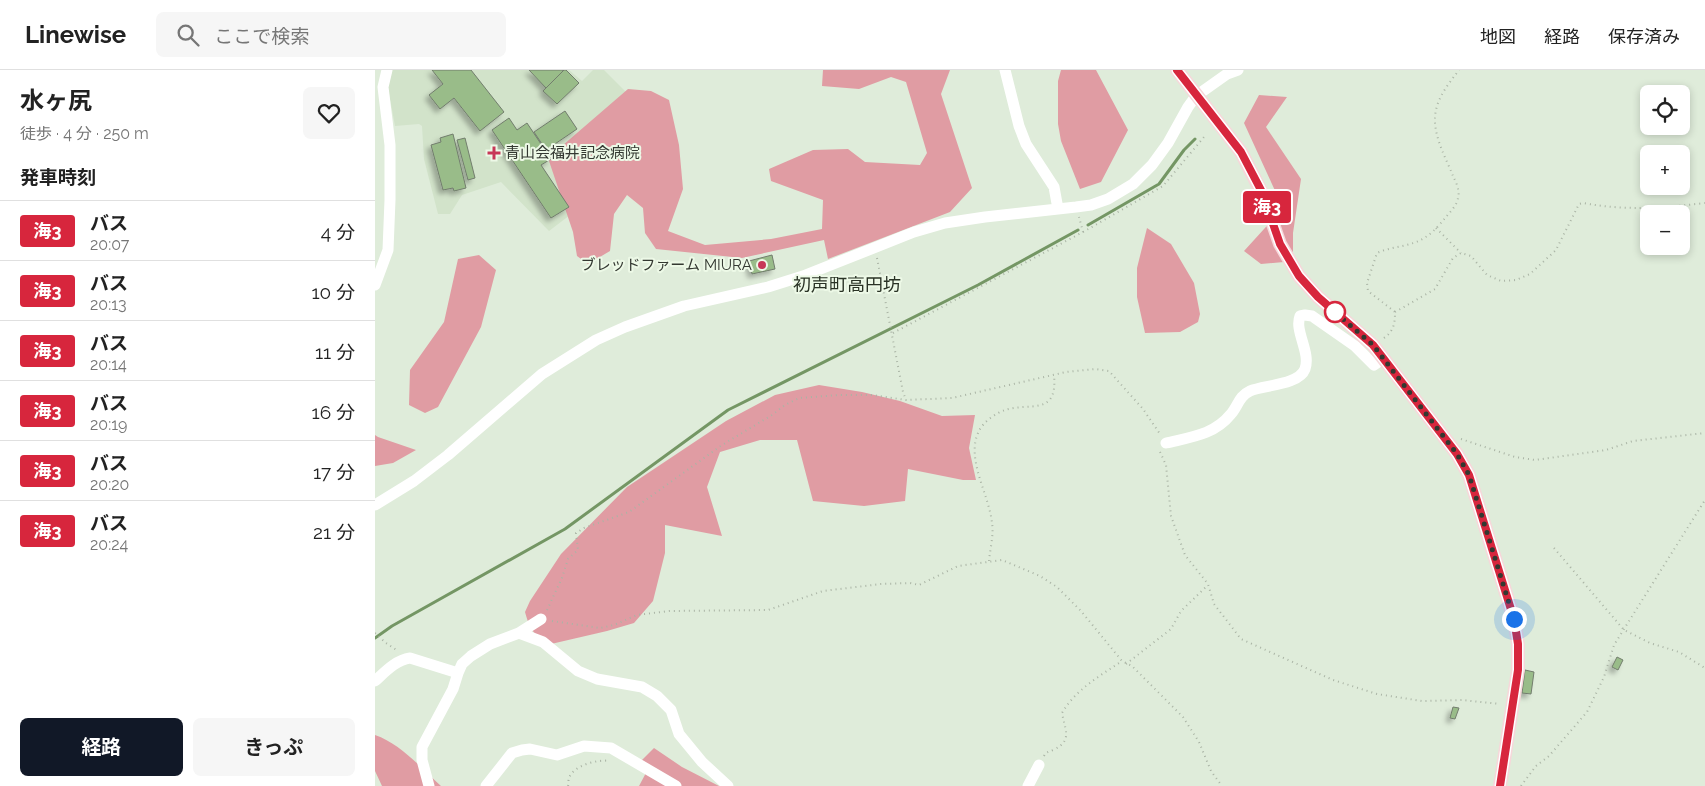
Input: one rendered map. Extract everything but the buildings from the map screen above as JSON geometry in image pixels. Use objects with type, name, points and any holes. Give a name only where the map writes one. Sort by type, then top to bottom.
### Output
[{"type":"main road","points":[[1177,70],[1226,131],[1248,163],[1262,192],[1280,244],[1299,276],[1318,297],[1373,345],[1457,454],[1469,475],[1514,619],[1518,644],[1518,670],[1500,786]]},
{"type":"street","points":[[375,286],[388,250],[391,200],[390,145],[383,87],[387,70]]},
{"type":"street","points":[[1005,70],[1019,126],[1026,144],[1054,187],[1058,209]]},
{"type":"street","points":[[375,505],[414,481],[448,455],[542,374],[596,340],[655,315],[684,306],[768,287],[803,276],[875,246],[945,223],[1091,205],[1108,199],[1126,189],[1140,178],[1160,154],[1196,96],[1227,74],[1238,70]]},
{"type":"street","points":[[1166,443],[1207,434],[1232,414],[1239,400],[1248,392],[1296,378],[1305,369],[1306,354],[1298,322],[1300,316],[1312,316],[1355,346],[1374,365],[1384,358]]},
{"type":"street","points":[[429,786],[422,760],[422,747],[453,689],[462,664],[490,644],[519,633],[541,619]]},
{"type":"street","points":[[519,633],[543,642],[578,671],[597,679],[642,686],[657,696],[671,710],[679,734],[702,762],[729,786]]},
{"type":"street","points":[[375,681],[387,669],[403,659],[409,658],[458,673]]},
{"type":"street","points":[[486,786],[512,753],[530,749],[557,755],[584,746],[611,748],[676,786]]},
{"type":"street","points":[[1028,786],[1039,765]]},
{"type":"path","points":[[1395,312],[1368,291],[1367,283],[1377,253],[1405,246],[1424,238],[1436,228],[1456,204],[1459,196],[1457,186],[1438,138],[1435,121],[1439,102],[1459,70]]},
{"type":"path","points":[[892,332],[1083,232],[1163,186],[1204,137]]},
{"type":"path","points":[[1436,228],[1461,253],[1471,256],[1487,275],[1501,281],[1517,280],[1530,274],[1556,250],[1579,204],[1583,202],[1622,209],[1660,208],[1705,203]]},
{"type":"path","points":[[1075,207],[1083,232]]},
{"type":"path","points":[[875,246],[906,400]]},
{"type":"path","points":[[1395,312],[1435,289],[1453,258],[1461,253]]},
{"type":"path","points":[[1373,345],[1390,333],[1395,324],[1395,312]]},
{"type":"path","points":[[1222,786],[1211,771],[1199,742],[1183,717],[1132,666],[1122,661],[1081,611],[1057,587],[1040,576],[1002,560],[958,566],[919,585],[910,583],[881,584],[823,591],[768,610],[669,611],[637,615],[614,625],[600,628],[541,619],[551,603],[569,559],[577,550],[576,533],[629,512],[722,445],[799,398],[872,395],[906,400],[952,398],[1054,374],[1095,369],[1109,371],[1143,409],[1166,443],[1157,444],[1166,465],[1171,516],[1185,555],[1208,584],[1214,604],[1241,639],[1333,680],[1377,694],[1422,700],[1462,700],[1512,706]]},
{"type":"path","points":[[989,561],[993,525],[975,459],[974,444],[979,430],[989,419],[1005,410],[1037,407],[1048,402],[1053,394],[1054,374]]},
{"type":"path","points":[[1458,438],[1515,457],[1535,460],[1606,450],[1633,441],[1705,432]]},
{"type":"path","points":[[1521,786],[1536,766],[1549,756],[1587,712],[1604,677],[1614,645],[1705,500]]},
{"type":"path","points":[[1554,548],[1624,630],[1650,643],[1679,652],[1705,668]]},
{"type":"path","points":[[1126,664],[1171,629],[1181,611],[1208,584]]},
{"type":"path","points":[[376,634],[409,658]]},
{"type":"path","points":[[1039,765],[1045,753],[1063,746],[1067,738],[1062,713],[1069,700],[1122,661]]},
{"type":"path","points":[[568,786],[569,777],[576,769],[590,763],[607,760],[615,762]]},
{"type":"shaded area","name":"青山会福井記念病院","points":[[392,70],[569,70],[582,81],[593,70],[604,70],[629,95],[578,209],[549,231],[501,182],[462,195],[450,214],[438,214],[424,159],[422,126],[419,124],[395,126],[388,88]]},
{"type":"shaded area","points":[[823,70],[950,70],[941,94],[972,188],[950,212],[828,259],[824,240],[742,258],[656,249],[645,233],[643,208],[627,195],[614,214],[610,251],[588,264],[577,256],[573,232],[548,158],[628,89],[651,91],[669,100],[679,145],[683,189],[668,231],[705,245],[771,239],[822,229],[823,200],[771,181],[769,169],[813,150],[848,149],[865,162],[920,165],[927,153],[906,82],[891,77],[859,89],[822,86]]},
{"type":"shaded area","points":[[1061,70],[1096,70],[1128,130],[1101,182],[1080,189],[1061,141],[1058,124],[1058,81]]},
{"type":"shaded area","points":[[1259,95],[1287,97],[1266,127],[1301,179],[1293,233],[1293,253],[1284,262],[1261,264],[1244,251],[1283,208],[1244,123]]},
{"type":"shaded area","points":[[1147,228],[1171,244],[1194,283],[1200,314],[1198,322],[1180,332],[1145,333],[1137,297],[1137,268]]},
{"type":"shaded area","points":[[479,255],[496,270],[481,327],[438,407],[425,413],[409,405],[410,370],[444,322],[458,259]]},
{"type":"shaded area","points":[[819,385],[900,401],[942,416],[975,415],[969,448],[976,480],[963,480],[908,469],[905,501],[864,506],[813,501],[797,440],[760,440],[720,452],[707,487],[722,536],[665,525],[665,553],[653,601],[634,623],[551,644],[533,632],[525,612],[530,601],[561,554],[627,487],[726,421],[775,395]]},
{"type":"shaded area","points":[[375,435],[416,450],[393,463],[375,466]]},
{"type":"shaded area","points":[[375,735],[402,750],[441,786],[382,786],[375,771]]},
{"type":"shaded area","points":[[654,748],[682,767],[719,786],[639,786],[647,771],[637,765]]},
{"type":"waterway","points":[[1088,225],[1159,184],[1184,150],[1195,139]]},
{"type":"waterway","points":[[375,638],[392,626],[565,529],[728,410],[978,285],[1078,230]]},
{"type":"bus line","name":"海3","points":[[1177,70],[1241,152],[1262,192],[1285,255],[1299,276],[1307,287],[1355,327],[1373,345],[1457,454],[1469,475],[1514,619],[1518,644],[1518,670],[1500,786]]},
{"type":"place","name":"青山会福井記念病院","points":[[494,153]]},
{"type":"place","name":"ブレッドファーム MIURA","points":[[762,265]]},
{"type":"district","name":"初声町高円坊","points":[[847,284]]},
{"type":"route","points":[[1335,312],[1329,307],[1355,327],[1373,345],[1457,454],[1469,475],[1514,619]]}]
